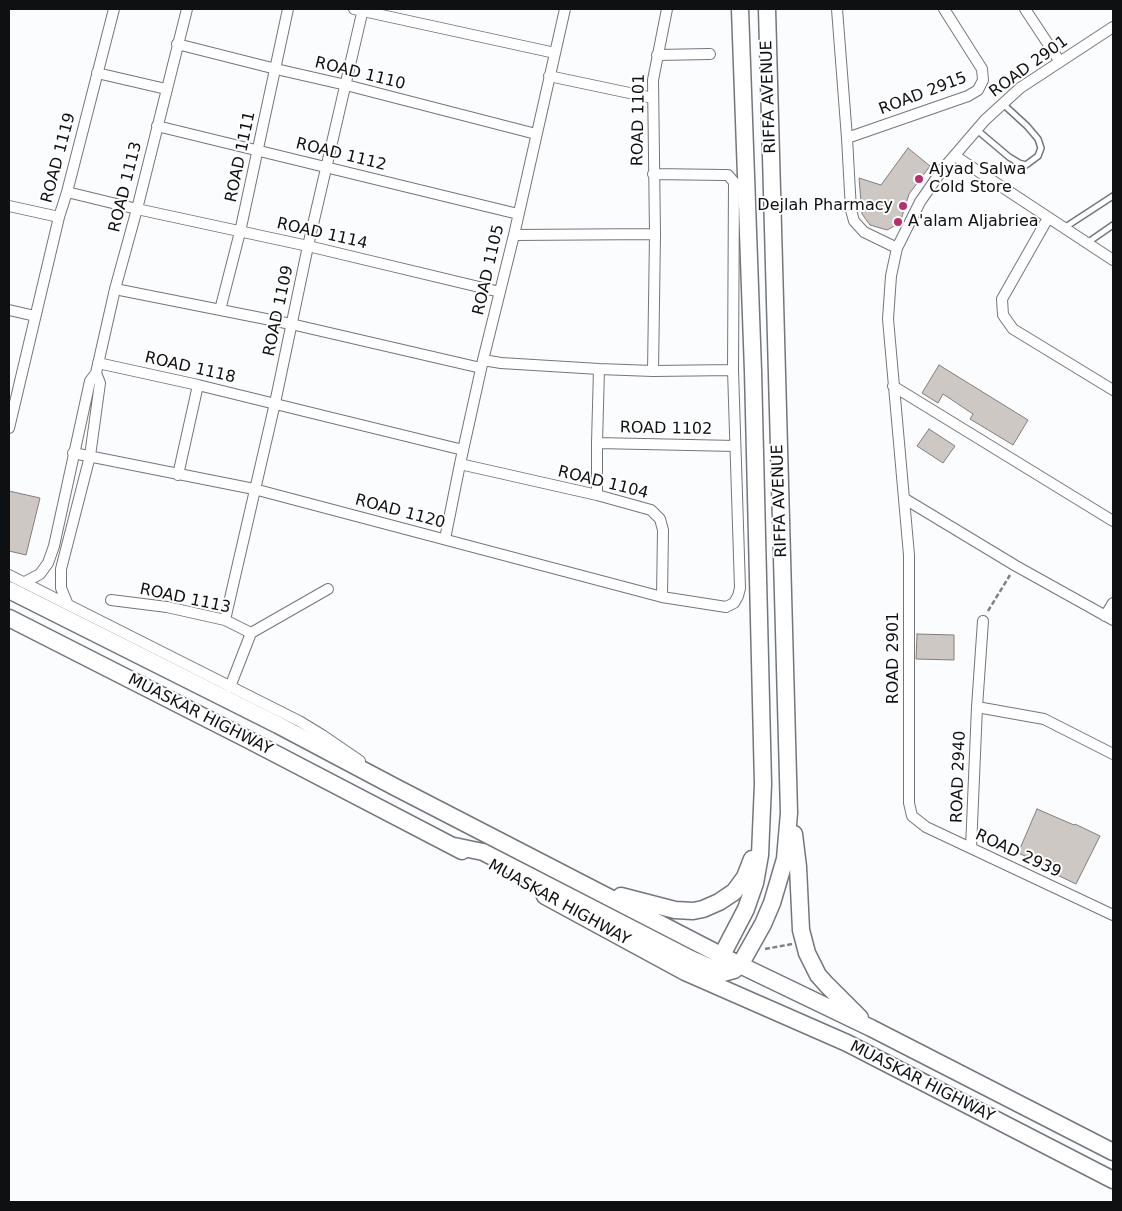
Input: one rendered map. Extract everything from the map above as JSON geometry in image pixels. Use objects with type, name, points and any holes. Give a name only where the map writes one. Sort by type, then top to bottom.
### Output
[{"type":"main road","name":"RIFFA AVENUE","points":[[722,955],[746,909],[755,883],[760,855],[763,784],[752,362],[740,9]]},
{"type":"main road","name":"RIFFA AVENUE","points":[[740,965],[763,924],[780,881],[785,859],[789,813],[767,9]]},
{"type":"main road","name":"MUASKAR HIGHWAY","points":[[9,590],[278,725],[740,965],[871,1028],[1113,1152]]},
{"type":"main road","name":"MUASKAR HIGHWAY","points":[[9,618],[454,846],[685,972],[847,1043],[1113,1180]]},
{"type":"main road","points":[[789,813],[798,868],[801,930],[807,953],[818,975],[871,1028]]},
{"type":"main road","points":[[594,889],[675,910],[694,911],[711,906],[734,892],[745,877],[761,828]]},
{"type":"main road","points":[[454,846],[483,852],[691,959],[723,973],[734,970],[740,965]]},
{"type":"main road","points":[[722,955],[721,965],[723,973],[729,985],[744,999]]},
{"type":"street","name":"ROAD 1119","points":[[9,422],[59,217],[114,9]]},
{"type":"street","name":"ROAD 1113","points":[[25,582],[40,574],[48,563],[54,546],[90,380],[97,368],[115,289],[137,209],[186,9]]},
{"type":"street","name":"ROAD 1111","points":[[220,310],[240,232],[288,9]]},
{"type":"street","name":"ROAD 1105","points":[[445,539],[482,364],[514,235],[565,9]]},
{"type":"street","name":"ROAD 1101","points":[[653,371],[655,234],[653,80],[667,9]]},
{"type":"street","points":[[837,9],[850,204],[854,221],[864,232],[897,248]]},
{"type":"street","name":"ROAD 2915","points":[[847,138],[968,96],[978,90],[983,80],[982,68],[944,9]]},
{"type":"street","points":[[1025,9],[1060,62]]},
{"type":"street","points":[[360,10],[555,53]]},
{"type":"street","name":"ROAD 1109","points":[[225,620],[275,403],[308,246],[346,85],[360,10]]},
{"type":"street","name":"ROAD 2901","points":[[912,816],[909,804],[909,555],[888,319],[888,297],[897,248],[920,202],[936,178],[1002,104],[1020,88],[1113,27]]},
{"type":"street","name":"ROAD 1110","points":[[177,44],[536,134]]},
{"type":"street","points":[[657,55],[710,54]]},
{"type":"street","points":[[97,73],[166,89]]},
{"type":"street","points":[[549,76],[653,98]]},
{"type":"street","name":"ROAD 1112","points":[[157,126],[518,214]]},
{"type":"street","points":[[955,156],[1113,260]]},
{"type":"street","points":[[653,174],[728,175],[734,182],[733,370],[735,446]]},
{"type":"street","points":[[67,192],[137,209]]},
{"type":"street","points":[[9,206],[59,217]]},
{"type":"street","name":"ROAD 1114","points":[[137,209],[308,246],[500,292]]},
{"type":"street","points":[[1048,218],[1002,299],[1003,315],[1014,329],[1113,390]]},
{"type":"street","points":[[514,235],[655,234]]},
{"type":"street","points":[[115,289],[482,364],[501,363],[653,371],[733,370]]},
{"type":"street","points":[[9,310],[35,316]]},
{"type":"street","name":"ROAD 1113","points":[[68,605],[61,588],[62,569],[90,456],[100,383],[97,368]]},
{"type":"street","name":"ROAD 1118","points":[[97,368],[198,385],[463,450]]},
{"type":"street","name":"ROAD 1102","points":[[598,495],[597,443],[600,369]]},
{"type":"street","points":[[178,475],[198,385]]},
{"type":"street","points":[[893,386],[1113,521]]},
{"type":"street","name":"ROAD 1102","points":[[597,443],[735,446]]},
{"type":"street","name":"ROAD 1120","points":[[73,452],[178,475],[254,489],[662,597],[726,607],[734,603],[740,588],[735,446]]},
{"type":"street","name":"ROAD 1104","points":[[460,464],[598,495],[651,510],[660,518],[663,530],[662,597]]},
{"type":"street","points":[[905,499],[1016,566],[1109,618],[1113,603]]},
{"type":"street","points":[[9,575],[299,721],[395,787]]},
{"type":"street","points":[[230,687],[251,632],[328,589]]},
{"type":"street","name":"ROAD 1113","points":[[111,600],[167,607],[225,620],[251,632]]},
{"type":"street","name":"ROAD 2940","points":[[972,848],[977,707],[983,621]]},
{"type":"street","points":[[977,707],[1044,719],[1113,754]]},
{"type":"street","name":"ROAD 2939","points":[[912,816],[926,828],[1113,916]]},
{"type":"lane","points":[[977,130],[1009,158],[1019,164],[1026,165],[1038,156],[1041,148],[1038,139],[1027,126],[1002,104]]},
{"type":"lane","points":[[1064,228],[1113,196]]},
{"type":"lane","points":[[1086,243],[1113,225]]},
{"type":"path","points":[[983,621],[1016,566]]},
{"type":"building","points":[[908,148],[930,166],[909,194],[900,223],[887,230],[870,225],[862,214],[859,178],[881,185]]},
{"type":"building","points":[[939,365],[1028,420],[1013,445],[970,419],[973,414],[943,394],[938,403],[922,393]]},
{"type":"building","points":[[929,429],[955,446],[943,463],[917,446]]},
{"type":"building","points":[[9,491],[40,498],[26,555],[9,551]]},
{"type":"building","points":[[917,634],[954,635],[954,660],[916,659]]},
{"type":"building","points":[[1037,809],[1100,836],[1076,884],[1051,872],[1053,868],[1018,853]]},
{"type":"place","name":"Ajyad Salwa Cold Store","points":[[919,179]]},
{"type":"place","name":"Dejlah Pharmacy","points":[[903,206]]},
{"type":"place","name":"A'alam Aljabriea","points":[[898,222]]}]
